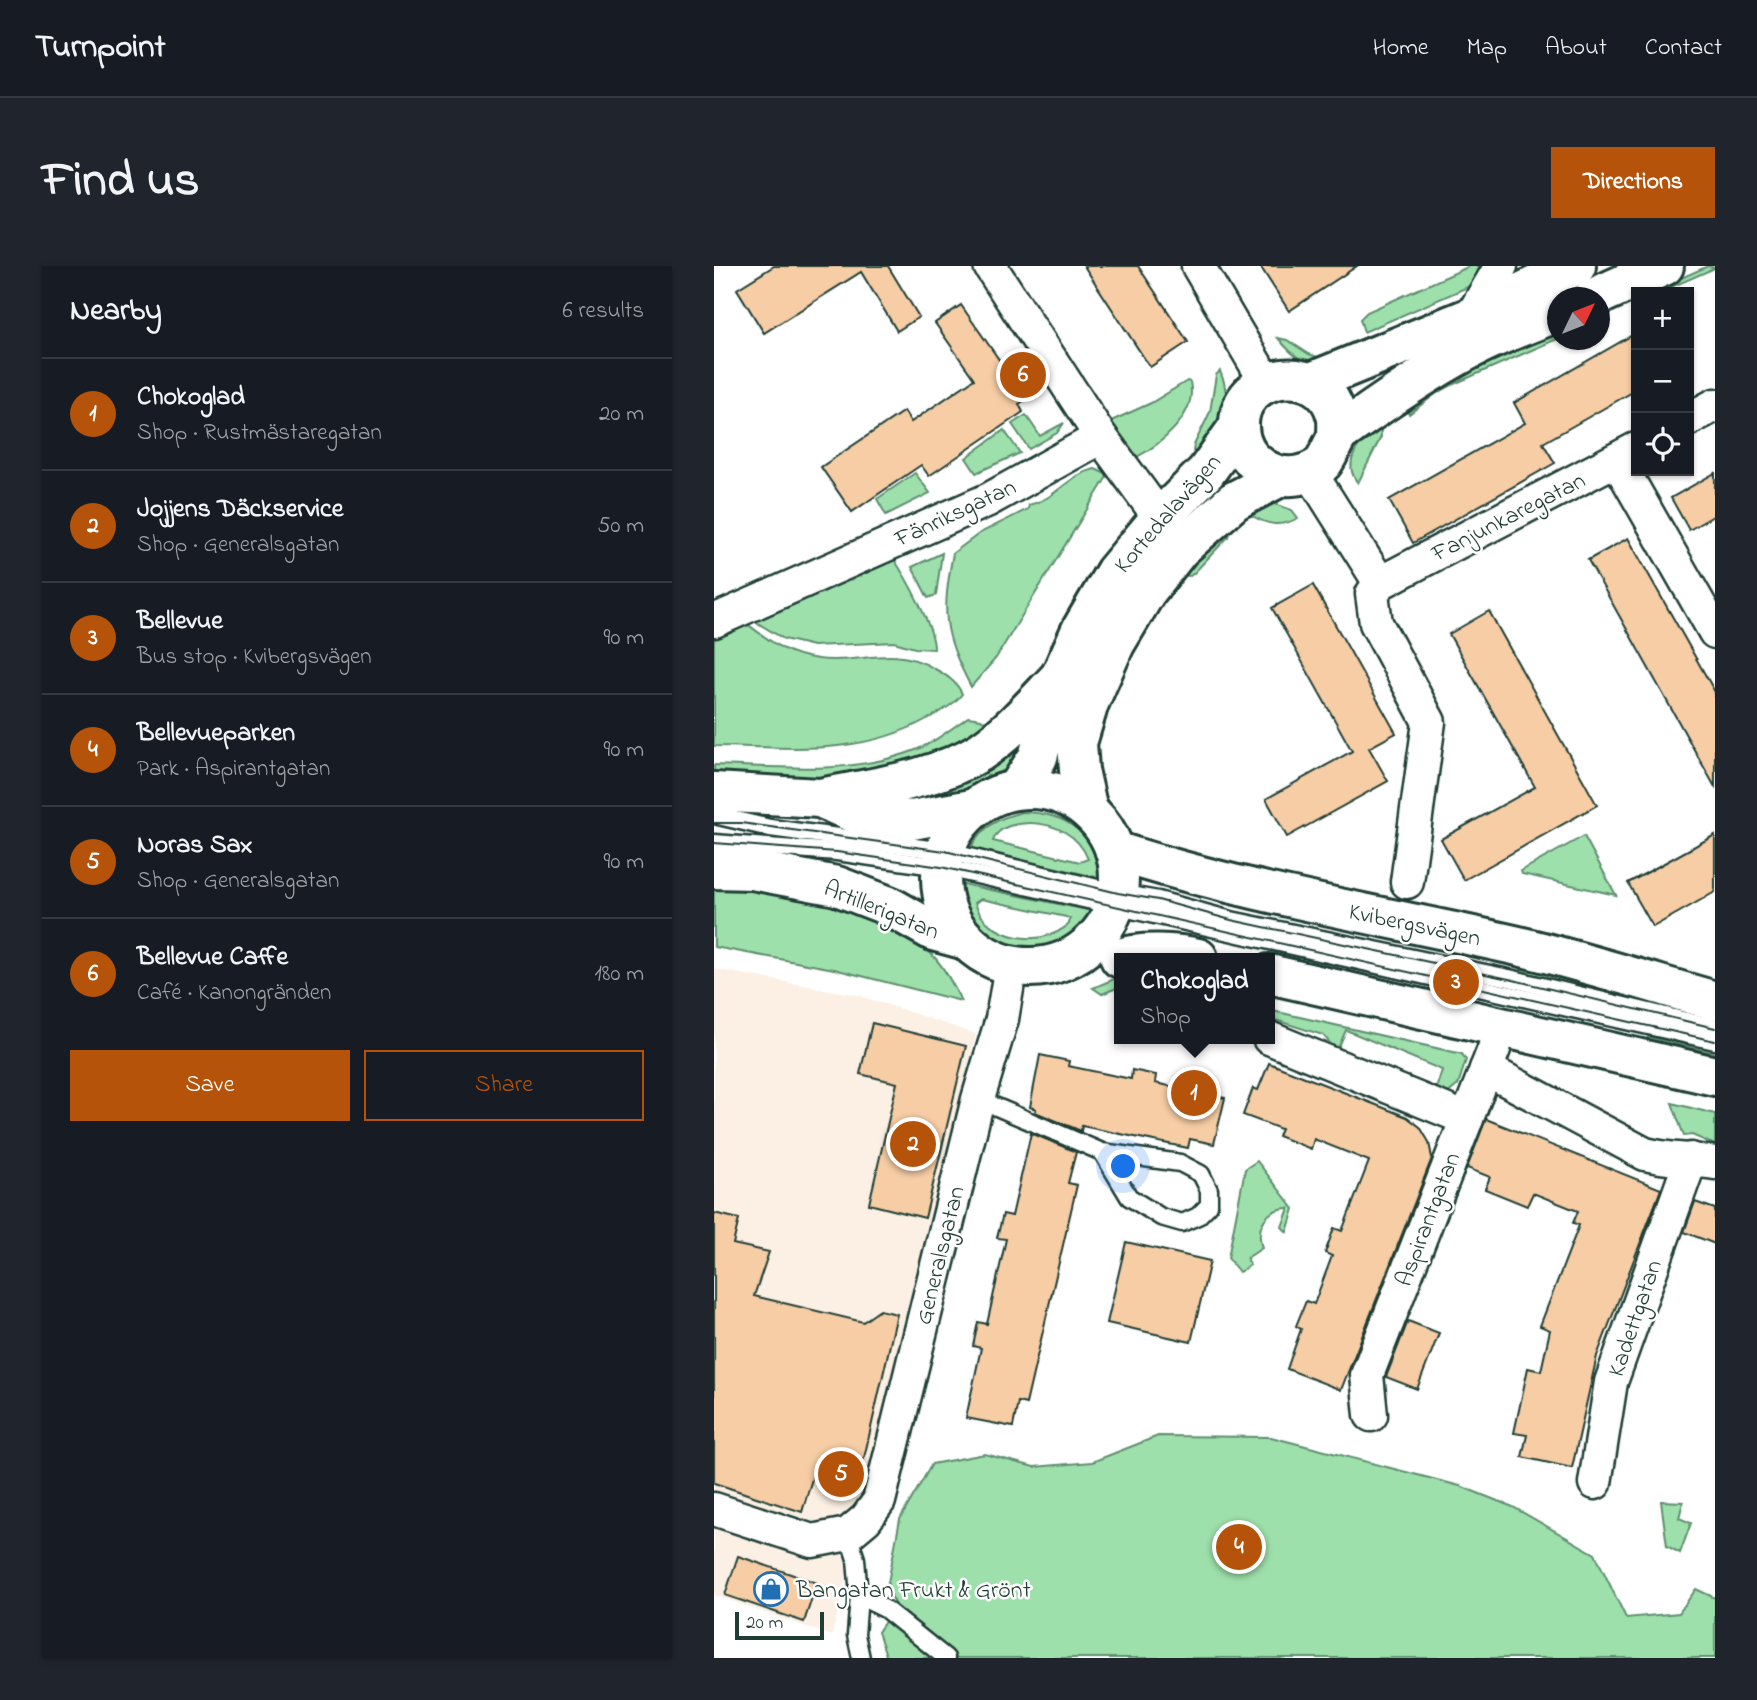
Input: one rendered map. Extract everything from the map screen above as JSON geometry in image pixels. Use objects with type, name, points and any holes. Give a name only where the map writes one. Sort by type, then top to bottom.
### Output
[{"type":"main road","points":[[1311,382],[1471,317],[1576,266]]},
{"type":"main road","points":[[1610,290],[1664,266]]},
{"type":"main road","name":"Kortedalavägen","points":[[1087,810],[1079,771],[1077,743],[1089,703],[1115,645],[1146,592],[1180,549],[1234,501],[1325,461],[1337,436],[1379,405],[1466,351],[1547,317]]},
{"type":"main road","points":[[1266,382],[1296,377],[1311,382],[1327,396],[1336,415],[1337,436]]},
{"type":"main road","name":"Kortedalavägen","points":[[1266,382],[1251,393],[1242,408],[1239,426],[1242,443],[1251,459],[1265,470],[1296,474]]},
{"type":"main road","name":"Kortedalavägen","points":[[1017,789],[1038,757],[1060,677],[1081,630],[1115,572],[1160,517],[1206,472],[1239,426]]},
{"type":"main road","name":"Kortedalavägen","points":[[820,798],[904,781],[942,770],[979,752],[1007,731],[1060,677]]},
{"type":"main road","points":[[943,859],[954,830],[972,809],[993,796],[1017,789],[1036,788],[1054,792],[1072,799],[1087,810],[1107,832],[1115,850],[1119,871],[1116,900]]},
{"type":"main road","points":[[714,792],[820,798],[851,812],[912,820],[972,809]]},
{"type":"main road","name":"Kvibergsvägen","points":[[1115,850],[1164,867],[1260,891],[1517,946],[1715,1000]]},
{"type":"main road","name":"Artillerigatan","points":[[943,859],[941,887],[945,907],[954,925],[966,940],[986,956],[1011,965],[1039,967],[1076,954],[1103,929],[1116,900]]},
{"type":"main road","name":"Artillerigatan","points":[[714,869],[752,870],[837,886],[888,906],[933,931],[966,940]]},
{"type":"main road","points":[[1053,964],[1083,969],[1114,960]]},
{"type":"main road","points":[[1275,975],[1715,1076]]},
{"type":"street","points":[[990,266],[1101,437],[1160,517]]},
{"type":"street","points":[[1198,266],[1266,382]]},
{"type":"street","points":[[1471,317],[1501,266]]},
{"type":"street","points":[[1694,416],[1715,405]]},
{"type":"street","name":"Fänriksgatan","points":[[714,621],[988,500],[1101,437]]},
{"type":"street","points":[[1627,454],[1715,632]]},
{"type":"street","name":"Fanjunkaregatan","points":[[1380,583],[1471,533],[1627,454]]},
{"type":"street","points":[[1296,474],[1380,583],[1372,594],[1376,623],[1429,722],[1407,882]]},
{"type":"street","name":"Generalsgatan","points":[[848,1534],[866,1519],[879,1501],[978,1099],[1002,1019],[1011,965]]},
{"type":"street","name":"Aspirantgatan","points":[[1370,1415],[1367,1376],[1486,1069],[1500,1026]]},
{"type":"street","points":[[1275,1040],[1466,1119]]},
{"type":"street","points":[[1486,1069],[1645,1154],[1667,1160],[1703,1161]]},
{"type":"street","name":"Kadettgatan","points":[[1595,1483],[1611,1382],[1703,1161]]},
{"type":"street","points":[[714,1509],[812,1541],[848,1534]]},
{"type":"lane","points":[[714,815],[770,828],[943,859],[1715,1041]]},
{"type":"lane","points":[[714,843],[943,859]]},
{"type":"lane","points":[[1116,900],[1158,900],[1231,920],[1509,978],[1715,1028]]},
{"type":"lane","points":[[978,1099],[1102,1152],[1180,1163],[1201,1174],[1209,1190],[1209,1205],[1198,1216],[1182,1223],[1161,1217],[1129,1197],[1102,1152]]},
{"type":"lane","points":[[848,1534],[856,1559],[859,1596],[856,1635],[862,1658]]},
{"type":"lane","points":[[859,1596],[885,1609],[946,1658]]},
{"type":"shaded area","points":[[714,969],[858,995],[976,1034],[832,1636],[714,1595]]},
{"type":"green space","points":[[1470,266],[1484,266],[1470,286],[1364,332],[1360,319],[1367,312]]},
{"type":"green space","points":[[1708,266],[1715,268],[1671,287],[1661,287]]},
{"type":"green space","points":[[1547,333],[1547,343],[1454,384],[1409,414],[1403,406],[1469,363]]},
{"type":"green space","points":[[1278,338],[1287,340],[1309,354],[1340,365],[1305,361],[1293,354]]},
{"type":"green space","points":[[1220,371],[1226,407],[1219,428],[1202,461],[1193,451],[1194,445],[1210,412],[1216,375]]},
{"type":"green space","points":[[1187,381],[1190,382],[1191,395],[1182,418],[1165,438],[1133,459],[1109,422],[1151,403]]},
{"type":"green space","points":[[1026,415],[1040,436],[1064,423],[1057,433],[1029,449],[1012,424]]},
{"type":"green space","points":[[1380,421],[1381,437],[1358,483],[1351,466],[1356,449]]},
{"type":"green space","points":[[1004,430],[1020,453],[976,473],[966,458]]},
{"type":"green space","points":[[1095,469],[1108,475],[996,658],[971,687],[954,651],[947,622],[947,591],[953,553],[980,533],[1028,509],[1029,505],[1048,497],[1077,476]]},
{"type":"green space","points":[[915,473],[930,493],[886,515],[877,499]]},
{"type":"green space","points":[[1272,503],[1292,510],[1298,518],[1274,524],[1249,514]]},
{"type":"green space","points":[[1229,529],[1228,537],[1194,573],[1190,576],[1179,575]]},
{"type":"green space","points":[[942,553],[936,595],[928,598],[912,567]]},
{"type":"green space","points":[[893,558],[925,616],[934,649],[915,648],[894,642],[813,646],[784,639],[756,622],[758,619]]},
{"type":"green space","points":[[746,623],[779,647],[807,657],[834,660],[890,656],[919,661],[947,676],[962,694],[932,717],[901,731],[849,745],[796,748],[714,746],[714,638]]},
{"type":"green space","points":[[968,717],[981,719],[992,728],[952,757],[827,780],[714,777],[714,765],[815,768],[889,759],[927,744]]},
{"type":"green space","points":[[1007,743],[1021,757],[986,788],[965,799],[954,803],[934,804],[871,799]]},
{"type":"green space","points":[[1023,812],[1053,816],[1076,828],[1092,849],[1100,878],[971,848],[986,828]],"holes":[[[1040,824],[1057,828],[1072,837],[1088,859],[1080,862],[993,841],[995,836],[1008,826]]]},
{"type":"green space","points":[[1584,836],[1616,895],[1522,874],[1521,871]]},
{"type":"green space","points":[[962,884],[1092,911],[1081,927],[1068,938],[1052,945],[1018,947],[1001,942],[986,933],[973,920],[966,907]],"holes":[[[981,899],[1070,919],[1069,924],[1058,932],[1031,938],[1016,937],[991,925],[981,916],[975,903]]]},
{"type":"green space","points":[[714,888],[766,890],[792,895],[860,914],[883,924],[904,934],[936,959],[961,1001],[834,969],[714,947]]},
{"type":"green space","points":[[1524,958],[1660,1004],[1520,973]]},
{"type":"green space","points":[[1114,979],[1114,989],[1102,994],[1093,988]]},
{"type":"green space","points":[[1275,1011],[1462,1054],[1466,1060],[1458,1085],[1446,1095],[1436,1089],[1442,1070],[1346,1030],[1337,1051],[1323,1035],[1275,1020]]},
{"type":"green space","points":[[1648,1037],[1715,1053],[1715,1068],[1644,1051]]},
{"type":"green space","points":[[1672,1103],[1715,1114],[1715,1145],[1692,1135],[1684,1136]]},
{"type":"green space","points":[[1257,1161],[1294,1209],[1287,1232],[1282,1227],[1289,1208],[1274,1211],[1264,1220],[1260,1233],[1262,1248],[1247,1258],[1250,1265],[1239,1272],[1228,1258],[1245,1169]]},
{"type":"green space","points":[[1158,1436],[1271,1437],[1460,1486],[1513,1507],[1595,1554],[1626,1618],[1679,1613],[1696,1589],[1715,1598],[1715,1658],[887,1658],[878,1632],[896,1605],[887,1588],[900,1519],[932,1464],[985,1454],[1034,1467],[1092,1462]]},
{"type":"green space","points":[[1661,1501],[1683,1502],[1679,1518],[1691,1523],[1680,1553],[1667,1546]]},
{"type":"building","points":[[774,266],[888,266],[919,317],[897,331],[861,272],[764,333],[737,289]]},
{"type":"building","points":[[1084,266],[1138,266],[1188,342],[1150,367]]},
{"type":"building","points":[[1260,266],[1357,266],[1289,311]]},
{"type":"building","points":[[961,305],[1000,361],[1025,362],[1036,378],[1031,396],[1019,404],[1023,412],[929,476],[921,465],[852,512],[821,467],[904,411],[911,422],[974,379],[935,323]]},
{"type":"building","points":[[1631,336],[1631,393],[1543,443],[1555,463],[1413,543],[1389,500],[1525,423],[1514,403]]},
{"type":"building","points":[[1715,473],[1715,515],[1689,530],[1671,498]]},
{"type":"building","points":[[1628,538],[1715,692],[1715,787],[1588,560]]},
{"type":"building","points":[[1313,585],[1396,733],[1369,748],[1388,781],[1287,837],[1266,799],[1352,751],[1272,608]]},
{"type":"building","points":[[1489,611],[1597,805],[1464,880],[1441,839],[1535,787],[1449,634]]},
{"type":"building","points":[[1715,835],[1715,892],[1653,927],[1628,883]]},
{"type":"building","points":[[872,1023],[966,1046],[925,1218],[869,1204],[897,1083],[860,1074]]},
{"type":"building","points":[[1040,1055],[1069,1061],[1068,1066],[1131,1079],[1132,1070],[1156,1075],[1155,1083],[1225,1098],[1214,1144],[1190,1139],[1188,1148],[1082,1126],[1081,1131],[1035,1112],[1036,1109],[1030,1107]]},
{"type":"building","points":[[1269,1063],[1407,1117],[1420,1127],[1429,1142],[1432,1158],[1341,1390],[1287,1369],[1301,1329],[1296,1326],[1306,1301],[1314,1304],[1332,1256],[1325,1253],[1334,1228],[1342,1231],[1369,1161],[1314,1139],[1311,1149],[1278,1136],[1281,1129],[1243,1115],[1253,1088],[1258,1090]]},
{"type":"building","points":[[1486,1119],[1661,1189],[1597,1356],[1572,1468],[1522,1457],[1527,1435],[1514,1433],[1528,1368],[1541,1371],[1550,1330],[1540,1326],[1579,1225],[1573,1223],[1578,1211],[1533,1193],[1527,1206],[1485,1189],[1490,1177],[1467,1168]]},
{"type":"building","points":[[1031,1133],[1076,1152],[1068,1183],[1077,1185],[1026,1404],[1018,1402],[1013,1427],[966,1418],[981,1348],[973,1346],[978,1322],[987,1324],[1006,1239],[997,1238],[1003,1214],[1012,1216]]},
{"type":"building","points":[[1695,1202],[1715,1209],[1715,1244],[1684,1232]]},
{"type":"building","points":[[714,1213],[739,1219],[733,1244],[769,1252],[754,1296],[863,1322],[880,1310],[897,1314],[859,1480],[815,1469],[802,1512],[714,1483]]},
{"type":"building","points":[[1126,1242],[1210,1261],[1191,1342],[1107,1323]]},
{"type":"building","points":[[1408,1321],[1439,1333],[1417,1389],[1386,1377]]},
{"type":"building","name":"Bangatan Frukt & Grönt","points":[[738,1556],[817,1583],[804,1622],[725,1595]]},
{"type":"tram line","points":[[714,823],[741,823],[945,851],[1118,893],[1158,900],[1231,920],[1509,979],[1715,1028]]},
{"type":"tram line","points":[[714,843],[837,852],[941,867],[1715,1041]]},
{"type":"place","name":"Bellevue Caffe","points":[[1023,375]]},
{"type":"place","name":"Bellevue","points":[[1456,982]]},
{"type":"place","name":"Chokoglad","points":[[1194,1093]]},
{"type":"place","name":"Jojjens Däckservice","points":[[913,1144]]},
{"type":"place","name":"Noras Sax","points":[[841,1474]]},
{"type":"place","name":"Bellevueparken","points":[[1239,1547]]},
{"type":"place","name":"Bangatan Frukt & Grönt","points":[[771,1589]]}]
